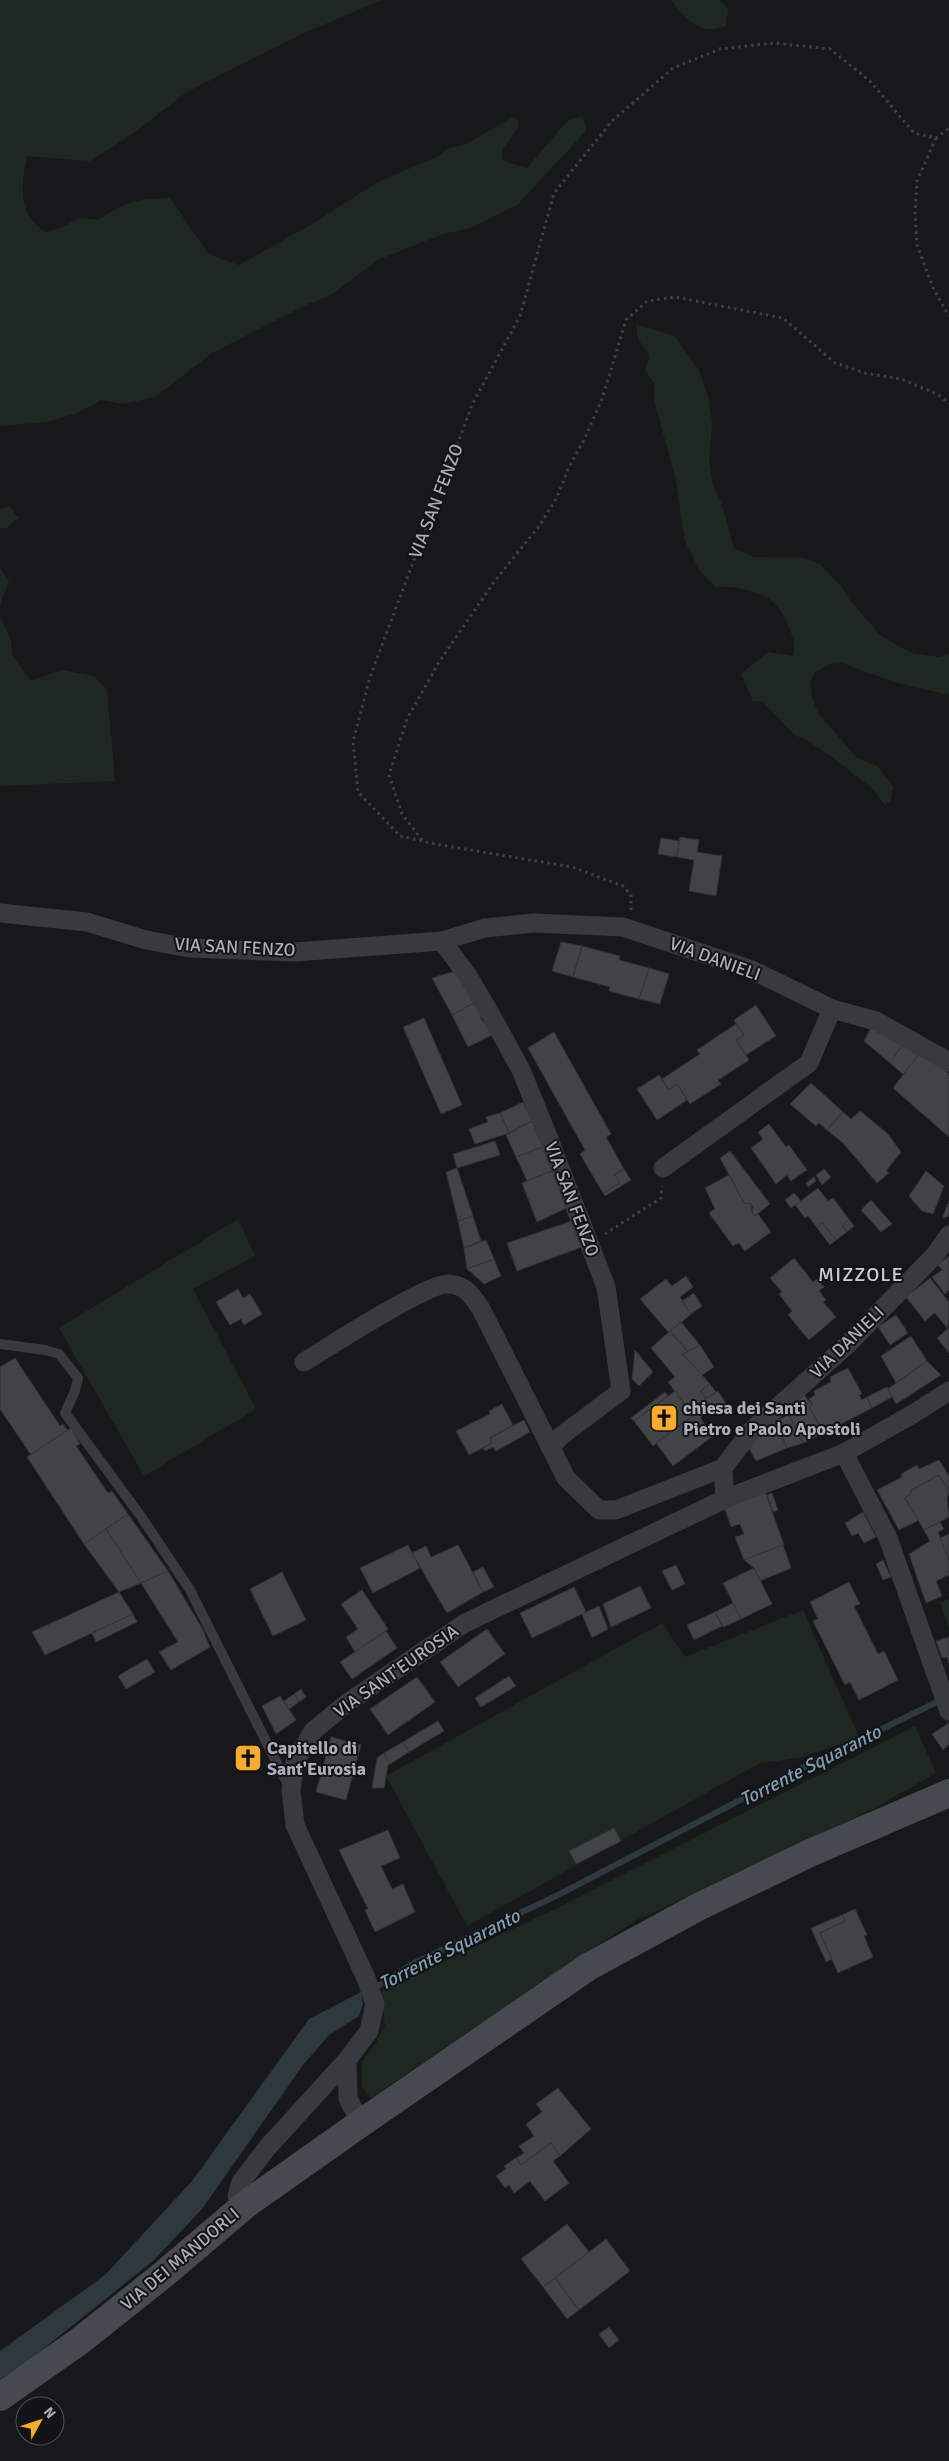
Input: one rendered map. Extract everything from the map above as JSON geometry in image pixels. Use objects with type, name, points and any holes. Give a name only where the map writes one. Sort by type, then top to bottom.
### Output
[{"type":"street","name":"VIA SAN FENZO","points":[[0,913],[87,922],[146,940],[189,948],[295,952],[442,941],[485,928],[534,923],[623,927]]},
{"type":"street","name":"VIA DANIELI","points":[[623,927],[752,970],[832,1009],[876,1021],[949,1062]]},
{"type":"street","name":"VIA SAN FENZO","points":[[442,941],[468,976],[520,1070],[606,1287],[621,1391],[550,1446]]},
{"type":"street","points":[[663,1168],[809,1063],[832,1009]]},
{"type":"street","name":"VIA DANIELI","points":[[723,1468],[752,1430],[847,1345],[935,1255],[949,1235]]},
{"type":"street","points":[[304,1362],[413,1297],[448,1284],[468,1290],[482,1309],[566,1478],[599,1510],[616,1510],[723,1468],[724,1499]]},
{"type":"street","name":"VIA SANT'EUROSIA","points":[[245,2205],[237,2196],[241,2182],[267,2148],[347,2060],[369,2031],[375,2004],[366,1978],[295,1825],[291,1790],[295,1762],[313,1731],[347,1703],[465,1623],[724,1499],[844,1453],[913,1414],[949,1391]]},
{"type":"street","points":[[844,1453],[888,1538],[949,1711]]},
{"type":"street","name":"VIA DEI MANDORLI","points":[[0,2397],[81,2340],[164,2274],[245,2205],[588,1967],[698,1907],[810,1854],[949,1793]]},
{"type":"street","points":[[347,2060],[348,2099],[361,2123]]},
{"type":"lane","points":[[0,1344],[45,1350],[59,1354],[78,1378],[75,1391],[65,1413],[128,1499],[190,1590],[291,1790]]},
{"type":"path","name":"VIA SAN FENZO","points":[[623,927],[632,901],[628,890],[623,886],[572,867],[400,836],[358,792],[353,742],[370,676],[472,405],[520,316],[554,193],[612,121],[673,68],[720,49],[774,42],[830,49],[870,81],[914,133],[936,138]]},
{"type":"path","points":[[949,128],[936,138],[917,181],[916,222],[917,245],[934,290],[949,316]]},
{"type":"path","points":[[422,841],[402,814],[389,775],[407,719],[439,662],[494,582],[540,525],[557,497],[569,467],[585,438],[602,399],[626,320],[647,301],[675,297],[783,318],[834,363],[865,374],[901,379],[936,394],[949,403]]},
{"type":"path","points":[[589,1244],[661,1198]]},
{"type":"shaded area","points":[[0,0],[382,0],[306,32],[187,92],[128,137],[90,161],[27,156],[23,178],[23,199],[30,217],[46,232],[60,228],[80,218],[98,220],[124,205],[139,200],[170,198],[207,252],[239,265],[314,223],[376,183],[436,157],[449,148],[467,144],[512,117],[519,121],[518,128],[502,150],[503,161],[527,168],[568,120],[583,116],[586,131],[517,205],[471,228],[443,234],[380,259],[329,296],[308,304],[212,353],[155,397],[123,404],[101,400],[77,413],[47,422],[0,426]]},
{"type":"shaded area","points":[[671,0],[719,0],[728,8],[726,26],[708,29],[694,24],[688,20]]},
{"type":"shaded area","points":[[636,324],[674,336],[699,370],[708,396],[712,422],[709,458],[713,486],[720,499],[734,548],[754,557],[805,558],[821,565],[841,586],[849,599],[880,635],[911,653],[939,657],[949,654],[949,695],[894,682],[842,663],[830,664],[814,673],[810,682],[812,697],[818,713],[857,758],[877,766],[893,787],[891,800],[885,805],[874,790],[832,757],[810,742],[795,735],[762,701],[753,701],[741,674],[768,652],[793,656],[794,642],[784,616],[773,602],[755,592],[728,587],[715,587],[700,571],[685,541],[675,476],[655,404],[654,383],[645,370],[649,356],[638,338]]},
{"type":"shaded area","points":[[9,506],[19,518],[6,528],[0,528],[0,509]]},
{"type":"shaded area","points":[[0,568],[9,581],[0,605]]},
{"type":"shaded area","points":[[0,616],[11,640],[12,655],[31,681],[61,670],[94,676],[107,690],[115,781],[0,786]]},
{"type":"shaded area","points":[[238,1219],[255,1256],[193,1289],[256,1409],[144,1476],[59,1328]]},
{"type":"shaded area","points":[[949,1599],[949,1629],[940,1602]]},
{"type":"shaded area","points":[[803,1610],[859,1737],[800,1758],[760,1763],[467,1926],[386,1776],[662,1623],[685,1657]]},
{"type":"shaded area","points":[[915,1726],[936,1773],[875,1808],[637,1920],[579,1957],[371,2098],[362,2087],[362,2061],[376,2043],[385,2025],[382,1991],[553,1910]]},
{"type":"shaded area","points":[[361,1992],[363,2004],[359,2016],[329,2035],[303,2065],[202,2209],[154,2260],[22,2366],[0,2379],[0,2351],[105,2275],[192,2181],[309,2019]]},
{"type":"building","points":[[680,837],[699,840],[697,852],[722,856],[716,896],[689,891],[694,860],[677,857]]},
{"type":"building","points":[[661,838],[679,841],[677,857],[658,854]]},
{"type":"building","points":[[561,942],[582,946],[573,977],[552,971]]},
{"type":"building","points":[[582,946],[620,956],[619,960],[649,968],[639,999],[609,991],[610,987],[573,977]]},
{"type":"building","points":[[649,968],[669,974],[660,1004],[639,999]]},
{"type":"building","points":[[459,970],[478,1001],[452,1015],[432,978]]},
{"type":"building","points":[[478,1001],[481,1019],[494,1034],[468,1047],[452,1015]]},
{"type":"building","points":[[756,1005],[776,1036],[746,1055],[736,1040],[744,1035],[734,1020]]},
{"type":"building","points":[[424,1018],[462,1105],[441,1114],[403,1027]]},
{"type":"building","points":[[874,1022],[906,1040],[890,1063],[864,1041]]},
{"type":"building","points":[[736,1024],[744,1035],[736,1040],[749,1060],[718,1080],[721,1084],[690,1104],[677,1084],[669,1090],[662,1079],[700,1054],[697,1050]]},
{"type":"building","points":[[554,1032],[611,1134],[606,1137],[624,1169],[615,1175],[620,1183],[603,1193],[580,1154],[585,1150],[528,1048]]},
{"type":"building","points":[[906,1040],[922,1050],[904,1075],[890,1063]]},
{"type":"building","points":[[922,1050],[949,1074],[949,1137],[893,1088]]},
{"type":"building","points":[[659,1075],[669,1090],[677,1084],[687,1100],[657,1120],[637,1089]]},
{"type":"building","points":[[811,1083],[843,1112],[827,1130],[819,1123],[816,1126],[790,1104]]},
{"type":"building","points":[[523,1102],[532,1121],[509,1133],[500,1113]]},
{"type":"building","points":[[860,1111],[887,1133],[901,1152],[886,1171],[889,1173],[877,1183],[843,1143],[827,1130],[843,1112],[851,1119]]},
{"type":"building","points":[[500,1113],[509,1133],[475,1144],[469,1129],[488,1122],[486,1117]]},
{"type":"building","points":[[532,1121],[543,1147],[516,1157],[506,1135]]},
{"type":"building","points":[[769,1124],[786,1147],[789,1145],[807,1170],[791,1181],[787,1175],[776,1184],[751,1148],[763,1139],[758,1132]]},
{"type":"building","points":[[495,1141],[500,1155],[457,1168],[453,1154]]},
{"type":"building","points":[[543,1147],[554,1170],[527,1181],[516,1157]]},
{"type":"building","points":[[730,1151],[770,1204],[755,1216],[752,1212],[753,1206],[744,1203],[720,1158]]},
{"type":"building","points":[[457,1168],[473,1216],[458,1221],[446,1172]]},
{"type":"building","points":[[624,1169],[631,1180],[605,1196],[603,1193],[620,1183],[615,1175]]},
{"type":"building","points":[[824,1169],[831,1177],[822,1185],[816,1175]]},
{"type":"building","points":[[554,1170],[569,1207],[537,1222],[522,1183]]},
{"type":"building","points":[[926,1171],[944,1186],[933,1214],[922,1211],[909,1196]]},
{"type":"building","points":[[729,1175],[744,1203],[751,1204],[752,1212],[755,1216],[758,1214],[771,1232],[745,1251],[739,1243],[733,1246],[709,1213],[715,1209],[705,1188]]},
{"type":"building","points":[[814,1177],[816,1181],[808,1187],[806,1183]]},
{"type":"building","points":[[818,1188],[828,1201],[833,1198],[849,1219],[842,1225],[847,1232],[836,1240],[822,1223],[817,1228],[808,1216],[805,1218],[795,1205]]},
{"type":"building","points":[[794,1193],[801,1201],[791,1208],[785,1200]]},
{"type":"building","points":[[871,1200],[892,1224],[881,1232],[861,1210]]},
{"type":"building","points":[[949,1201],[949,1216],[944,1218],[943,1216]]},
{"type":"building","points":[[473,1216],[481,1241],[464,1248],[458,1221]]},
{"type":"building","points":[[849,1219],[854,1226],[847,1232],[842,1225]]},
{"type":"building","points":[[572,1221],[582,1247],[517,1271],[507,1243]]},
{"type":"building","points":[[822,1223],[836,1240],[830,1245],[817,1228]]},
{"type":"building","points":[[486,1240],[494,1259],[467,1269],[464,1248]]},
{"type":"building","points":[[949,1256],[949,1290],[945,1294],[932,1277],[942,1270],[938,1265]]},
{"type":"building","points":[[794,1258],[813,1282],[817,1279],[824,1287],[819,1291],[826,1300],[823,1302],[836,1317],[809,1340],[788,1315],[792,1311],[779,1294],[782,1292],[770,1278]]},
{"type":"building","points":[[494,1259],[501,1276],[484,1284],[467,1269]]},
{"type":"building","points":[[686,1276],[693,1287],[680,1297],[691,1314],[669,1333],[640,1299],[666,1279],[672,1286]]},
{"type":"building","points":[[930,1278],[949,1302],[948,1329],[935,1313],[925,1321],[906,1297]]},
{"type":"building","points":[[238,1289],[243,1298],[250,1294],[262,1314],[244,1325],[241,1319],[230,1325],[216,1302]]},
{"type":"building","points":[[694,1293],[702,1306],[691,1314],[682,1301]]},
{"type":"building","points":[[896,1315],[908,1333],[890,1345],[878,1327]]},
{"type":"building","points":[[681,1322],[700,1345],[688,1352],[670,1331]]},
{"type":"building","points":[[949,1328],[949,1353],[937,1338]]},
{"type":"building","points":[[670,1331],[688,1352],[683,1354],[710,1384],[701,1391],[706,1399],[689,1410],[668,1382],[675,1377],[651,1348]]},
{"type":"building","points":[[911,1336],[927,1361],[896,1383],[881,1356]]},
{"type":"building","points":[[700,1345],[714,1367],[702,1375],[683,1354]]},
{"type":"building","points":[[635,1350],[653,1372],[639,1386],[632,1379]]},
{"type":"building","points":[[15,1358],[60,1426],[63,1424],[68,1431],[31,1455],[0,1409],[0,1367]]},
{"type":"building","points":[[927,1361],[941,1375],[896,1404],[888,1389]]},
{"type":"building","points":[[848,1368],[862,1394],[859,1395],[862,1400],[867,1397],[872,1408],[824,1433],[809,1407],[813,1405],[809,1399],[815,1395],[814,1391],[831,1382],[830,1377]]},
{"type":"building","points":[[710,1384],[716,1392],[706,1399],[701,1391]]},
{"type":"building","points":[[887,1387],[892,1397],[872,1408],[867,1397]]},
{"type":"building","name":"chiesa dei Santi Pietro e Paolo Apostoli","points":[[675,1391],[693,1415],[653,1446],[634,1421]]},
{"type":"building","points":[[718,1391],[726,1404],[713,1412],[709,1405],[708,1410],[700,1418],[713,1436],[673,1466],[656,1443],[693,1415],[689,1410]]},
{"type":"building","points":[[800,1391],[813,1405],[809,1407],[824,1433],[803,1443],[784,1405]]},
{"type":"building","points":[[665,1392],[668,1396],[634,1421],[631,1418]]},
{"type":"building","points":[[502,1404],[513,1425],[490,1438],[492,1443],[469,1455],[456,1431],[490,1414],[489,1411]]},
{"type":"building","points":[[789,1415],[803,1443],[787,1448],[775,1421]]},
{"type":"building","points":[[524,1420],[530,1432],[496,1451],[493,1447],[485,1451],[483,1448],[492,1443],[490,1438]]},
{"type":"building","points":[[775,1421],[787,1448],[756,1461],[746,1443]]},
{"type":"building","points":[[71,1428],[80,1444],[76,1446],[108,1493],[112,1491],[128,1514],[84,1544],[27,1457]]},
{"type":"building","points":[[939,1460],[949,1476],[949,1492],[939,1475],[910,1491],[911,1494],[905,1498],[919,1520],[899,1530],[877,1490],[902,1477],[901,1474],[917,1465],[919,1469]]},
{"type":"building","points":[[939,1475],[949,1492],[947,1498],[949,1517],[924,1530],[905,1498],[911,1494],[910,1491]]},
{"type":"building","points":[[763,1486],[784,1545],[744,1560],[735,1537],[744,1534],[740,1524],[731,1527],[722,1501]]},
{"type":"building","points":[[772,1493],[778,1510],[773,1512],[767,1495]]},
{"type":"building","points":[[863,1512],[876,1537],[864,1543],[858,1533],[852,1536],[845,1523]]},
{"type":"building","points":[[128,1514],[168,1571],[141,1583],[106,1529]]},
{"type":"building","points":[[940,1522],[944,1529],[938,1532],[949,1560],[949,1575],[936,1581],[942,1596],[926,1603],[909,1554],[930,1541],[924,1530]]},
{"type":"building","points":[[106,1529],[141,1583],[119,1592],[84,1544]]},
{"type":"building","points":[[949,1534],[949,1560],[940,1538]]},
{"type":"building","points":[[408,1545],[420,1568],[373,1593],[360,1568]]},
{"type":"building","points":[[458,1545],[483,1592],[447,1613],[412,1553],[426,1546],[431,1557]]},
{"type":"building","points":[[783,1545],[791,1568],[760,1581],[754,1568],[744,1560]]},
{"type":"building","points":[[883,1560],[891,1577],[883,1580],[876,1564]]},
{"type":"building","points":[[676,1565],[685,1584],[672,1590],[662,1571]]},
{"type":"building","points":[[483,1567],[494,1587],[483,1592],[473,1572]]},
{"type":"building","points":[[754,1568],[772,1604],[741,1619],[723,1583]]},
{"type":"building","points":[[168,1571],[202,1628],[210,1647],[171,1670],[159,1652],[178,1642],[141,1583]]},
{"type":"building","points":[[282,1572],[306,1620],[273,1636],[250,1589]]},
{"type":"building","points":[[849,1582],[860,1604],[854,1606],[878,1654],[884,1651],[898,1680],[859,1700],[850,1682],[845,1685],[813,1621],[818,1619],[810,1602]]},
{"type":"building","points":[[640,1586],[651,1608],[611,1627],[603,1604]]},
{"type":"building","points":[[574,1587],[586,1612],[532,1638],[520,1613]]},
{"type":"building","points":[[362,1590],[388,1629],[355,1652],[346,1637],[358,1629],[341,1604]]},
{"type":"building","points":[[119,1592],[133,1614],[45,1655],[32,1632]]},
{"type":"building","points":[[733,1603],[741,1619],[723,1627],[715,1612]]},
{"type":"building","points":[[599,1606],[608,1629],[592,1638],[582,1614]]},
{"type":"building","points":[[715,1612],[722,1626],[694,1640],[687,1625]]},
{"type":"building","points":[[133,1614],[137,1622],[96,1642],[92,1633]]},
{"type":"building","points":[[487,1629],[505,1654],[458,1687],[440,1662]]},
{"type":"building","points":[[386,1631],[397,1648],[352,1679],[340,1662]]},
{"type":"building","points":[[949,1637],[949,1663],[947,1657],[942,1658],[936,1641]]},
{"type":"building","points":[[147,1659],[155,1672],[126,1689],[118,1676]]},
{"type":"building","points":[[509,1676],[516,1686],[481,1707],[475,1698]]},
{"type":"building","points":[[417,1677],[435,1702],[388,1735],[370,1709]]},
{"type":"building","points":[[301,1689],[306,1697],[299,1702],[294,1694]]},
{"type":"building","points":[[294,1694],[299,1702],[289,1709],[284,1701]]},
{"type":"building","points":[[280,1696],[296,1720],[276,1734],[262,1706]]},
{"type":"building","points":[[438,1721],[444,1731],[409,1752],[403,1742]]},
{"type":"building","points":[[949,1723],[949,1744],[943,1750],[932,1734]]},
{"type":"building","points":[[331,1737],[361,1745],[346,1800],[316,1792]]},
{"type":"building","points":[[403,1742],[409,1752],[390,1764],[384,1753]]},
{"type":"building","name":"Capitello di Sant'Eurosia","points":[[254,1745],[260,1761],[241,1766],[237,1754],[245,1751],[244,1748]]},
{"type":"building","points":[[384,1753],[390,1764],[388,1765],[384,1788],[372,1788],[377,1758]]},
{"type":"building","points":[[614,1828],[621,1841],[576,1864],[569,1851]]},
{"type":"building","points":[[388,1830],[400,1858],[381,1866],[392,1889],[403,1884],[415,1912],[375,1932],[365,1910],[368,1909],[339,1850]]},
{"type":"building","points":[[855,1909],[867,1935],[864,1936],[873,1957],[838,1973],[820,1933],[845,1921],[842,1915]]},
{"type":"building","points":[[842,1915],[845,1921],[820,1933],[832,1959],[826,1962],[811,1928]]},
{"type":"building","points":[[558,2088],[591,2129],[560,2156],[551,2143],[521,2165],[516,2158],[524,2153],[519,2146],[534,2136],[526,2124],[542,2112],[536,2104]]},
{"type":"building","points":[[551,2143],[560,2156],[553,2161],[569,2183],[545,2201],[530,2181],[514,2193],[509,2185],[505,2188],[496,2176],[506,2169],[504,2166],[516,2158],[521,2165]]},
{"type":"building","points":[[567,2224],[589,2252],[543,2287],[521,2259]]},
{"type":"building","points":[[606,2239],[630,2271],[579,2310],[555,2278]]},
{"type":"building","points":[[555,2278],[579,2310],[567,2319],[543,2287]]},
{"type":"building","points":[[609,2327],[619,2340],[609,2348],[599,2334]]},
{"type":"waterway","name":"Torrente Squaranto","points":[[373,1989],[414,1963],[556,1896],[792,1773],[943,1699]]},
{"type":"place","name":"chiesa dei Santi Pietro e Paolo Apostoli","points":[[664,1418]]},
{"type":"place","name":"Capitello di Sant'Eurosia","points":[[248,1758]]},
{"type":"district","name":"MIZZOLE","points":[[861,1274]]}]
